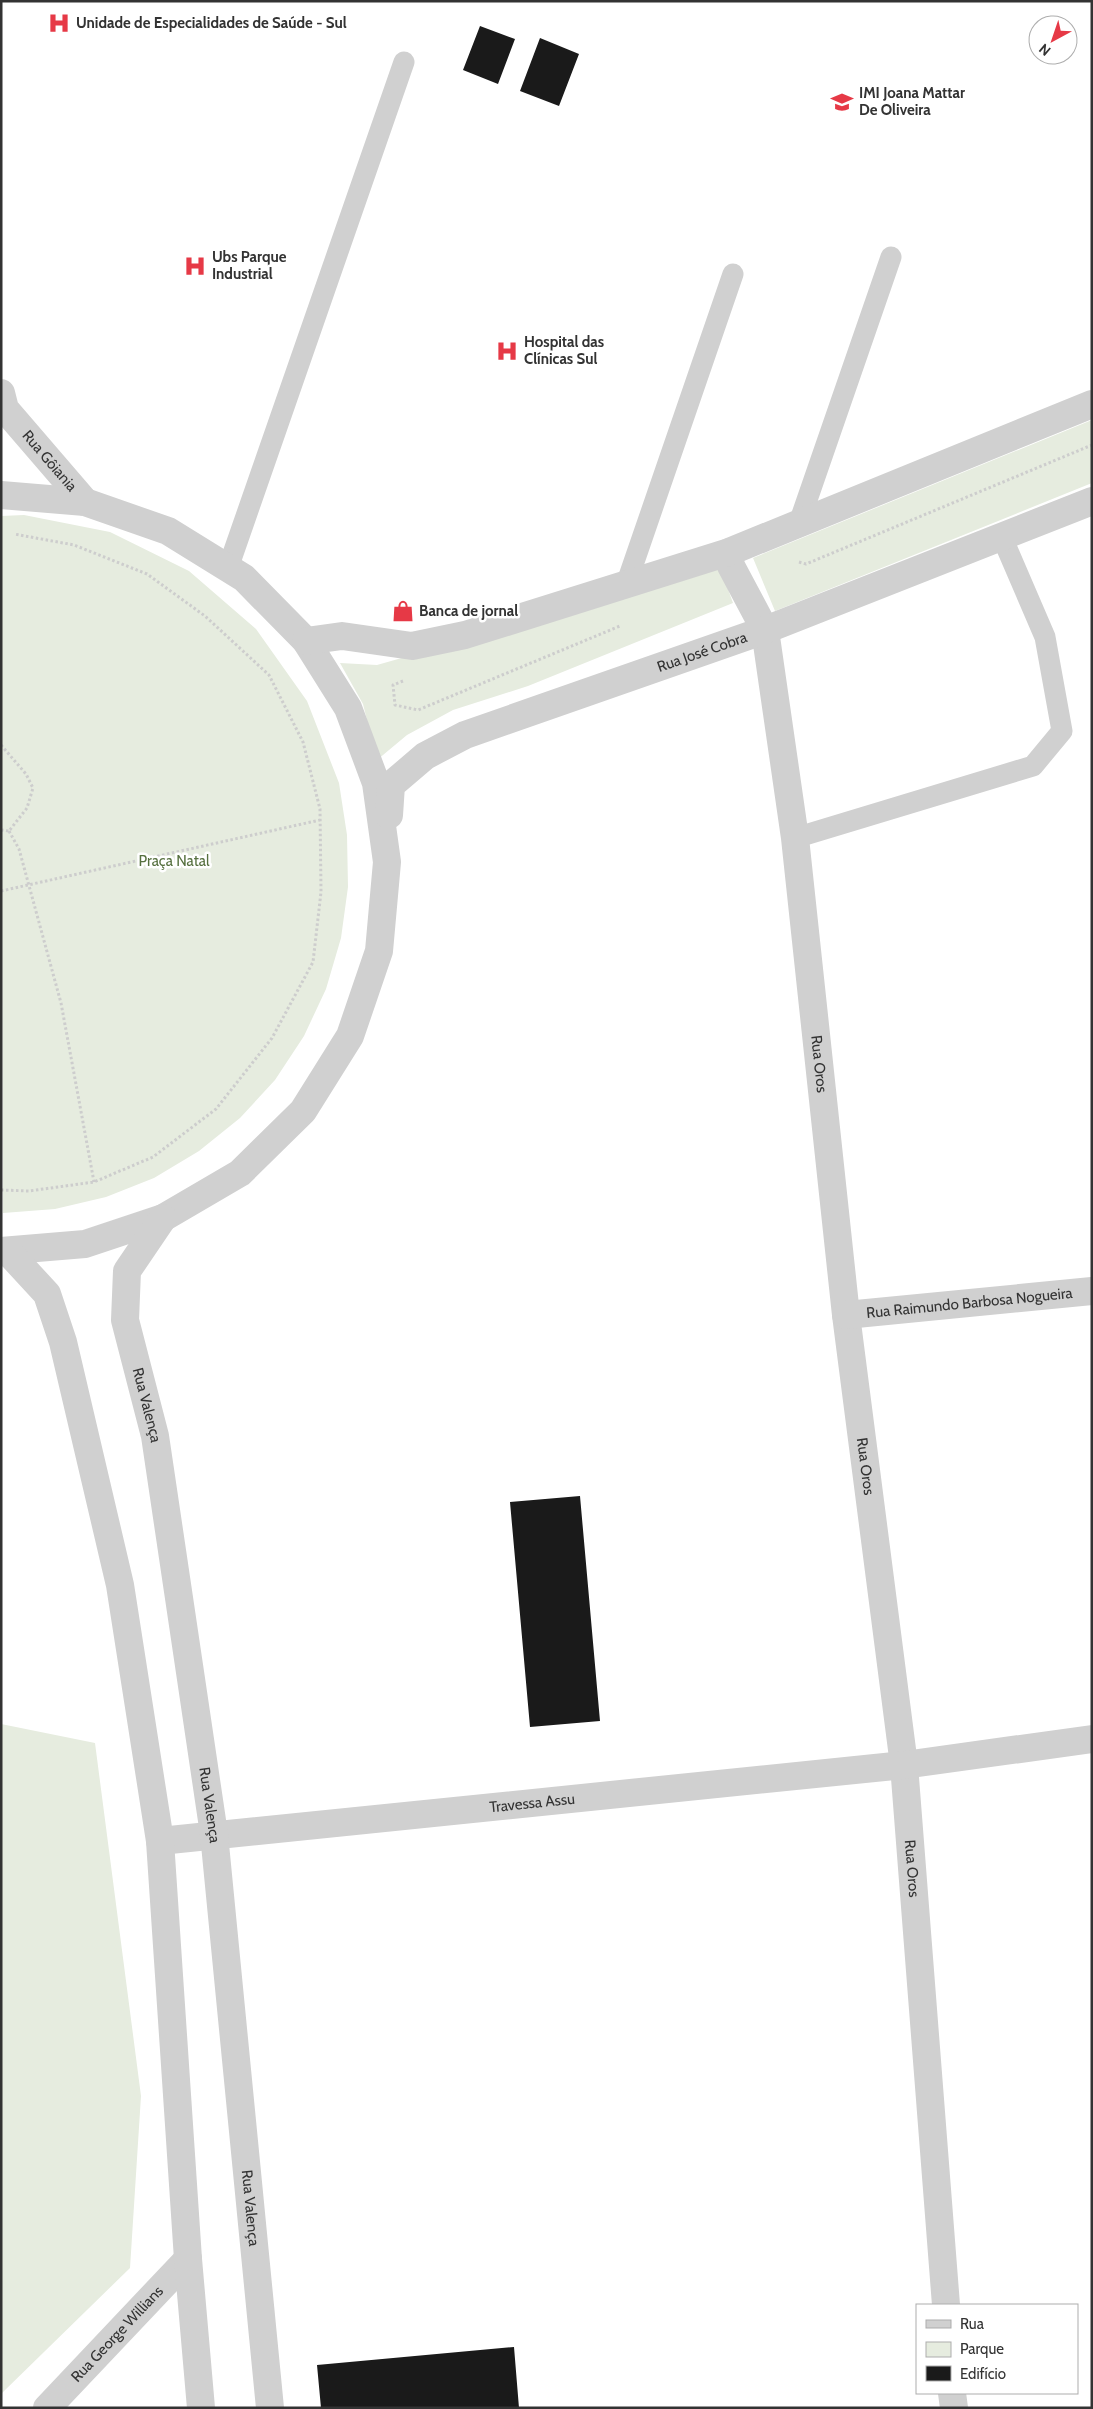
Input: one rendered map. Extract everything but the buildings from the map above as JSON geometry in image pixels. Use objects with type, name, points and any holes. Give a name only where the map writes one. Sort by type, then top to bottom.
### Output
[{"type":"street","name":"Rua Gôiania","points":[[1,393],[4,409],[85,502]]},
{"type":"street","points":[[306,641],[342,636],[412,646],[465,635],[728,552],[1092,404]]},
{"type":"street","points":[[1,495],[85,502],[168,531],[244,578],[306,641],[348,708],[376,783],[387,862],[379,951],[376,960],[350,1036],[303,1111],[240,1173],[163,1218],[85,1244],[2,1251]]},
{"type":"street","name":"Rua José Cobra","points":[[387,862],[391,785],[425,756],[465,735],[765,630],[1092,501]]},
{"type":"street","name":"Rua Oros","points":[[728,552],[731,566],[765,630],[795,838],[846,1315],[904,1765],[946,2304]]},
{"type":"street","name":"Rua Valença","points":[[163,1218],[127,1271],[125,1320],[155,1436],[214,1834],[270,2408]]},
{"type":"street","points":[[2,1251],[11,1255],[47,1294],[63,1342],[120,1585],[160,1841],[188,2259],[201,2408]]},
{"type":"street","name":"Rua Raimundo Barbosa Nogueira","points":[[846,1315],[1092,1291]]},
{"type":"street","name":"Travessa Assu","points":[[160,1841],[904,1765],[1092,1739]]},
{"type":"street","name":"Rua George Willians","points":[[47,2408],[188,2259]]},
{"type":"street","points":[[952,2394],[954,2408]]},
{"type":"lane","points":[[228,568],[404,62]]},
{"type":"lane","points":[[799,523],[892,257]]},
{"type":"lane","points":[[626,585],[733,274]]},
{"type":"lane","points":[[795,838],[1032,766],[1062,731],[1045,637],[1002,537]]},
{"type":"path","points":[[790,559],[806,564],[1092,446]]},
{"type":"path","points":[[1,1190],[29,1191],[94,1182],[152,1157],[216,1108],[272,1038],[312,962],[321,892],[320,809],[303,742],[269,674],[205,616],[147,574],[74,545],[4,532]]},
{"type":"path","points":[[395,705],[418,710],[521,665],[621,625]]},
{"type":"path","points":[[1,745],[26,774],[33,788],[27,808],[9,831]]},
{"type":"path","points":[[1,891],[320,820]]},
{"type":"path","points":[[1,830],[9,831]]},
{"type":"path","points":[[9,831],[19,849],[61,1003],[94,1182]]},
{"type":"green space","points":[[1092,420],[1092,483],[775,611],[753,558]]},
{"type":"green space","name":"Praça Natal","points":[[24,515],[110,532],[189,571],[256,629],[307,701],[339,783],[347,835],[348,887],[341,938],[326,989],[304,1036],[275,1080],[240,1118],[199,1151],[154,1178],[106,1197],[55,1209],[3,1213],[1,516]]},
{"type":"green space","points":[[717,559],[733,603],[528,686],[453,710],[407,735],[377,760],[363,704],[340,663],[377,665],[553,615]]},
{"type":"green space","points":[[1,1724],[95,1743],[141,2096],[130,2268],[1,2394]]},
{"type":"place","name":"Unidade de Especialidades de Saúde - Sul","points":[[59,23]]},
{"type":"place","name":"IMI Joana Mattar De Oliveira","points":[[842,102]]},
{"type":"place","name":"Ubs Parque Industrial","points":[[195,266]]},
{"type":"place","name":"Hospital das Clínicas Sul","points":[[507,351]]},
{"type":"place","name":"Banca de jornal","points":[[403,611]]}]
